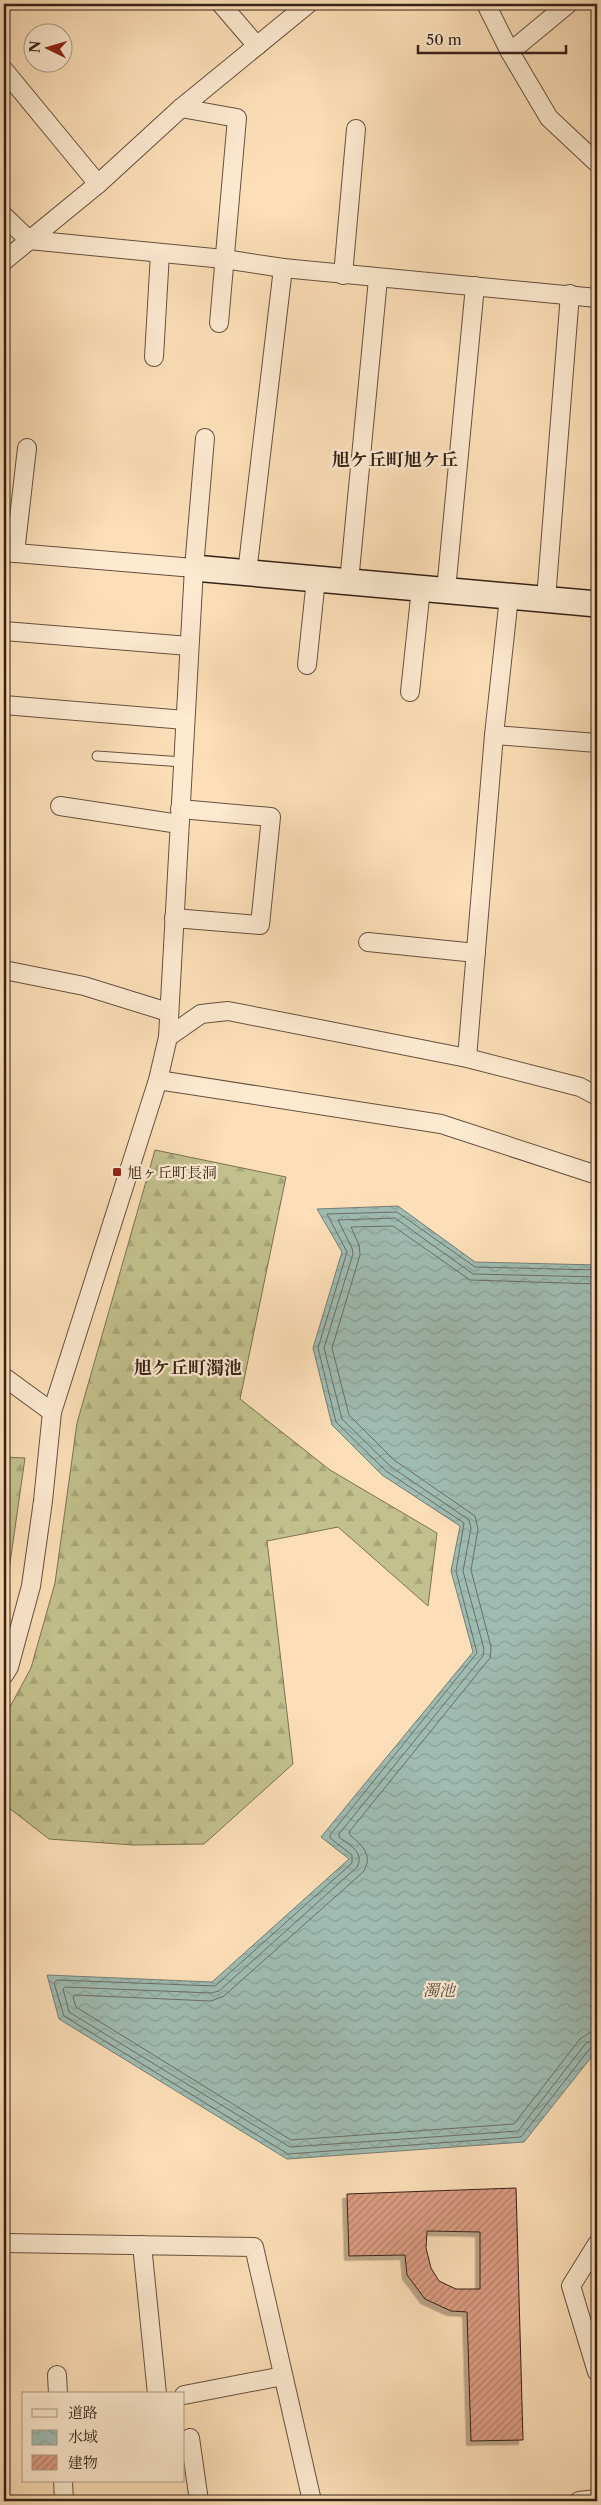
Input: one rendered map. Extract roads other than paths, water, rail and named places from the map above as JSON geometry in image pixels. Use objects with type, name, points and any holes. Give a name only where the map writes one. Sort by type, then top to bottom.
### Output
[{"type":"street","points":[[221,4],[257,46]]},
{"type":"street","points":[[4,261],[98,184],[181,108],[308,4]]},
{"type":"street","points":[[486,4],[510,52],[549,118],[597,164]]},
{"type":"street","points":[[510,52],[568,4]]},
{"type":"street","points":[[4,70],[98,184]]},
{"type":"street","points":[[181,108],[237,118],[219,323]]},
{"type":"street","points":[[344,275],[356,129]]},
{"type":"street","points":[[4,216],[29,240],[224,259],[378,279],[570,294],[597,298]]},
{"type":"street","points":[[154,357],[160,253]]},
{"type":"street","points":[[247,573],[283,268]]},
{"type":"street","points":[[348,582],[378,279]]},
{"type":"street","points":[[446,590],[475,286]]},
{"type":"street","points":[[546,599],[570,294]]},
{"type":"street","points":[[4,1675],[9,1667],[31,1586],[43,1501],[52,1412],[158,1080],[168,1037],[189,646],[205,438]]},
{"type":"street","points":[[27,448],[10,553],[597,604]]},
{"type":"street","points":[[307,665],[316,579]]},
{"type":"street","points":[[410,692],[421,588]]},
{"type":"street","points":[[466,1058],[494,735],[509,597]]},
{"type":"street","points":[[4,631],[189,646]]},
{"type":"street","points":[[4,705],[185,720]]},
{"type":"street","points":[[494,735],[597,743]]},
{"type":"street","points":[[60,806],[180,816],[272,816],[260,925],[174,918]]},
{"type":"street","points":[[368,942],[476,953]]},
{"type":"street","points":[[4,970],[84,986],[168,1012]]},
{"type":"street","points":[[168,1037],[201,1014],[228,1011],[466,1058],[580,1087],[597,1096]]},
{"type":"street","points":[[158,1080],[441,1124],[597,1175]]},
{"type":"street","points":[[4,1377],[52,1412]]},
{"type":"street","points":[[4,2242],[254,2247],[312,2501]]},
{"type":"street","points":[[142,2244],[158,2392]]},
{"type":"street","points":[[597,2244],[571,2286],[597,2372]]},
{"type":"street","points":[[57,2375],[58,2392]]},
{"type":"street","points":[[185,2395],[283,2376]]},
{"type":"street","points":[[190,2438],[199,2501]]},
{"type":"street","points":[[63,2482],[64,2501]]},
{"type":"street","points":[[580,2501],[597,2499]]},
{"type":"lane","points":[[97,756],[182,762]]},
{"type":"water","name":"濁池","points":[[398,1206],[475,1262],[597,1265],[597,2050],[524,2142],[287,2159],[59,2019],[47,1975],[212,1982],[349,1859],[321,1837],[473,1652],[451,1571],[460,1526],[382,1475],[332,1425],[313,1348],[342,1252],[317,1209]]},
{"type":"place","name":"旭ヶ丘町長洞","points":[[117,1172]]},
{"type":"district","name":"旭ケ丘町旭ケ丘","points":[[395,460]]},
{"type":"district","name":"旭ケ丘町濁池","points":[[188,1368]]}]
